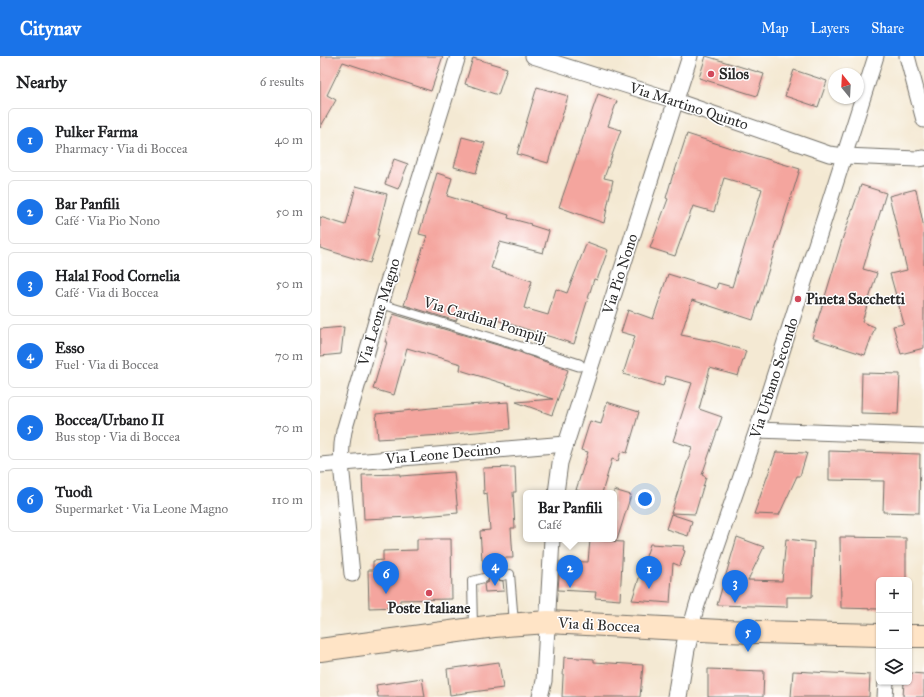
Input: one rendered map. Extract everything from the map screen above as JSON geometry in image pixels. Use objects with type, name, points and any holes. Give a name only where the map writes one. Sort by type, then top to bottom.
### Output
[{"type":"main road","name":"Via di Boccea","points":[[320,650],[514,624],[548,622],[690,630],[876,635]]},
{"type":"main road","points":[[912,636],[924,636]]},
{"type":"street","name":"Via Leone Magno","points":[[352,574],[341,464],[344,431],[381,304],[458,56]]},
{"type":"street","name":"Via Martino Quinto","points":[[533,56],[676,100],[829,154],[845,156],[924,158]]},
{"type":"street","name":"Via Pio Nono","points":[[556,490],[560,463],[690,56]]},
{"type":"street","name":"Via Urbano Secondo","points":[[690,630],[697,605],[757,430],[876,56]]},
{"type":"street","points":[[907,56],[924,120]]},
{"type":"street","name":"Via Cardinal Pompilj","points":[[526,348],[579,365]]},
{"type":"street","points":[[757,430],[924,436]]},
{"type":"street","name":"Via Leone Decimo","points":[[320,465],[566,444]]},
{"type":"street","points":[[540,697],[544,681],[552,542]]},
{"type":"street","points":[[677,697],[685,649],[690,630]]},
{"type":"street","points":[[885,697],[886,685]]},
{"type":"lane","name":"Via Cardinal Pompilj","points":[[381,304],[526,348]]},
{"type":"lane","points":[[502,576],[510,574],[514,624]]},
{"type":"lane","points":[[474,629],[472,581],[484,578]]},
{"type":"building","points":[[320,56],[443,56],[431,91],[343,62],[327,95],[336,100],[320,128]]},
{"type":"building","points":[[706,56],[764,74],[757,96],[699,78]]},
{"type":"building","points":[[473,58],[507,68],[498,95],[465,84]]},
{"type":"building","points":[[794,70],[827,81],[818,107],[785,96]]},
{"type":"building","points":[[537,87],[568,96],[548,163],[517,154]]},
{"type":"building","points":[[598,94],[617,101],[608,126],[621,130],[604,178],[613,180],[604,223],[559,207]]},
{"type":"building","points":[[687,134],[800,169],[753,320],[692,300],[681,335],[717,342],[746,351],[738,376],[710,368],[699,409],[722,417],[702,475],[706,477],[695,514],[671,513],[692,447],[673,441],[692,383],[666,376],[663,386],[623,374],[635,336],[621,332],[628,310],[653,319],[668,274],[716,289],[718,283],[732,287],[762,189],[724,178],[714,212],[693,206],[675,256],[650,248],[668,199],[666,198],[673,174]]},
{"type":"building","points":[[462,137],[485,143],[476,173],[454,167]]},
{"type":"building","points":[[394,159],[408,164],[398,189],[385,184]]},
{"type":"building","points":[[437,173],[452,178],[447,196],[509,215],[508,218],[531,224],[530,225],[549,231],[543,253],[500,242],[491,268],[532,281],[524,308],[548,315],[556,289],[567,293],[587,242],[608,250],[597,280],[594,279],[574,344],[461,309],[456,321],[404,305],[427,236],[419,234]]},
{"type":"building","points":[[861,185],[886,193],[863,269],[877,273],[862,322],[875,327],[865,355],[812,338],[842,240]]},
{"type":"building","points":[[356,186],[387,194],[377,235],[379,236],[370,263],[320,248],[320,217],[346,225]]},
{"type":"building","points":[[916,189],[924,228],[924,348],[901,354],[893,326],[904,324],[890,274],[907,270],[889,196]]},
{"type":"building","points":[[393,314],[511,349],[568,370],[552,415],[516,402],[553,399],[460,370],[461,364],[407,348],[394,395],[373,389],[387,342],[385,342]]},
{"type":"building","points":[[344,327],[341,354],[320,356],[320,329]]},
{"type":"building","points":[[862,373],[900,374],[898,414],[861,413]]},
{"type":"building","points":[[508,402],[510,429],[378,439],[376,414]]},
{"type":"building","points":[[607,402],[639,412],[627,453],[621,451],[618,461],[612,459],[603,490],[576,490],[588,452],[581,450],[590,421],[601,424]]},
{"type":"building","points":[[829,451],[920,454],[919,513],[883,512],[884,481],[829,480]]},
{"type":"building","points":[[776,452],[807,453],[800,476],[797,476],[779,515],[754,514]]},
{"type":"building","points":[[515,467],[516,492],[513,492],[515,528],[511,528],[513,558],[500,558],[502,570],[498,572],[497,577],[498,580],[503,581],[504,591],[485,592],[484,584],[488,582],[489,577],[488,574],[484,573],[480,531],[490,530],[487,493],[484,494],[483,468]]},
{"type":"building","points":[[454,472],[458,513],[364,519],[362,475],[400,474],[400,476]]},
{"type":"building","points":[[617,491],[631,495],[617,540]]},
{"type":"building","points":[[671,514],[692,521],[688,536],[666,529]]},
{"type":"building","points":[[737,537],[764,547],[748,580],[782,581],[786,539],[814,542],[812,597],[787,597],[787,607],[717,605]]},
{"type":"building","points":[[840,537],[906,538],[906,577],[876,577],[876,609],[841,608]]},
{"type":"building","points":[[417,539],[451,539],[452,599],[400,600],[400,607],[369,608],[368,570],[373,570],[373,561],[383,560],[383,551],[417,550]]},
{"type":"building","points":[[590,542],[623,542],[620,600],[595,598],[596,592],[558,590],[560,561],[588,562]]},
{"type":"building","points":[[650,544],[684,546],[683,550],[685,551],[680,566],[673,563],[670,603],[632,600]]},
{"type":"building","points":[[564,657],[594,659],[594,662],[643,665],[640,697],[562,697]]},
{"type":"building","points":[[499,662],[503,688],[450,695],[447,669]]},
{"type":"building","points":[[708,669],[764,671],[763,697],[708,697]]},
{"type":"building","points":[[793,671],[870,675],[869,697],[791,697]]},
{"type":"building","points":[[912,673],[924,674],[924,697],[903,697],[904,685],[912,685]]},
{"type":"building","points":[[422,678],[425,697],[378,697],[376,685]]},
{"type":"place","name":"Silos","points":[[711,74]]},
{"type":"place","name":"Pineta Sacchetti","points":[[798,299]]},
{"type":"place","name":"Esso","points":[[495,586]]},
{"type":"place","name":"Bar Panfili","points":[[570,588]]},
{"type":"place","name":"Pulker Farma","points":[[649,589]]},
{"type":"place","name":"Poste Italiane","points":[[429,593]]},
{"type":"place","name":"Tuodì","points":[[386,594]]},
{"type":"place","name":"Halal Food Cornelia","points":[[735,603]]},
{"type":"place","name":"Boccea/Urbano II","points":[[748,652]]}]
